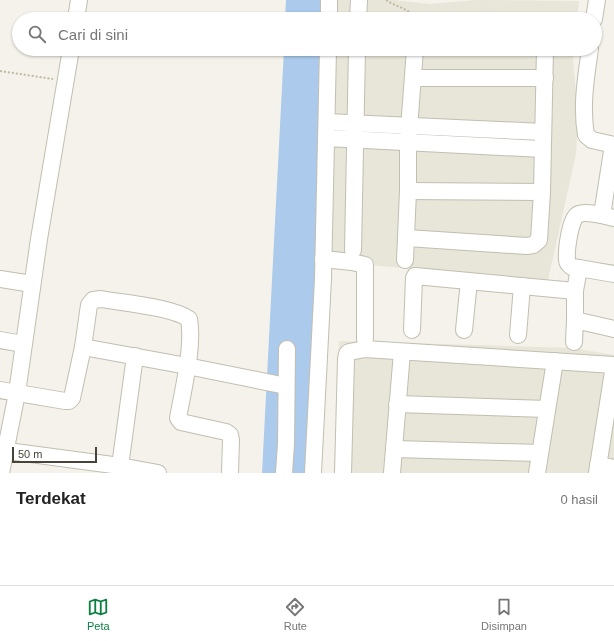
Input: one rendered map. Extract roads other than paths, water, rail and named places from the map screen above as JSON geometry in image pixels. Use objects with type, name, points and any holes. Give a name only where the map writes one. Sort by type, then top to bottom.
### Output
[{"type":"street","points":[[77,12],[79,0]]},
{"type":"street","points":[[329,0],[329,12]]},
{"type":"street","points":[[358,12],[359,0]]},
{"type":"street","points":[[595,12],[597,0]]},
{"type":"street","points":[[1,473],[3,450],[17,393],[39,239],[70,56]]},
{"type":"street","points":[[313,473],[323,259],[328,56]]},
{"type":"street","points":[[353,250],[358,56]]},
{"type":"street","points":[[405,260],[407,238],[408,142],[415,56]]},
{"type":"street","points":[[407,238],[527,246],[533,245],[539,240],[542,192],[545,56]]},
{"type":"street","points":[[589,56],[584,97],[586,135],[592,140],[614,145],[608,216],[582,214],[578,215],[574,219],[570,232],[567,259],[572,267],[614,274]]},
{"type":"street","points":[[413,78],[545,78]]},
{"type":"street","points":[[327,122],[543,132]]},
{"type":"street","points":[[326,138],[542,149]]},
{"type":"street","points":[[408,191],[542,192]]},
{"type":"street","points":[[323,259],[352,262],[365,266],[365,339]]},
{"type":"street","points":[[574,342],[575,291],[579,268]]},
{"type":"street","points":[[412,330],[414,277],[575,291]]},
{"type":"street","points":[[0,279],[32,284]]},
{"type":"street","points":[[464,330],[469,281]]},
{"type":"street","points":[[518,335],[522,286]]},
{"type":"street","points":[[0,390],[69,401],[72,398],[83,347],[89,305],[93,300],[101,299],[155,308],[183,315],[190,319],[191,328],[187,366],[178,418],[181,422],[226,432],[230,435],[230,473]]},
{"type":"street","points":[[575,320],[614,329]]},
{"type":"street","points":[[0,340],[23,344]]},
{"type":"street","points":[[83,347],[286,386]]},
{"type":"street","points":[[284,473],[286,444],[286,349]]},
{"type":"street","points":[[343,473],[347,354],[351,351],[365,349],[614,365],[610,415],[597,469],[614,468]]},
{"type":"street","points":[[392,473],[402,352]]},
{"type":"street","points":[[120,466],[135,356]]},
{"type":"street","points":[[537,473],[555,361]]},
{"type":"street","points":[[397,404],[547,409]]},
{"type":"street","points":[[394,449],[540,453]]},
{"type":"street","points":[[3,450],[120,466],[158,473]]},
{"type":"water","points":[[286,0],[329,0],[328,12],[285,12]]},
{"type":"water","points":[[284,56],[326,56],[305,473],[262,473]]}]
